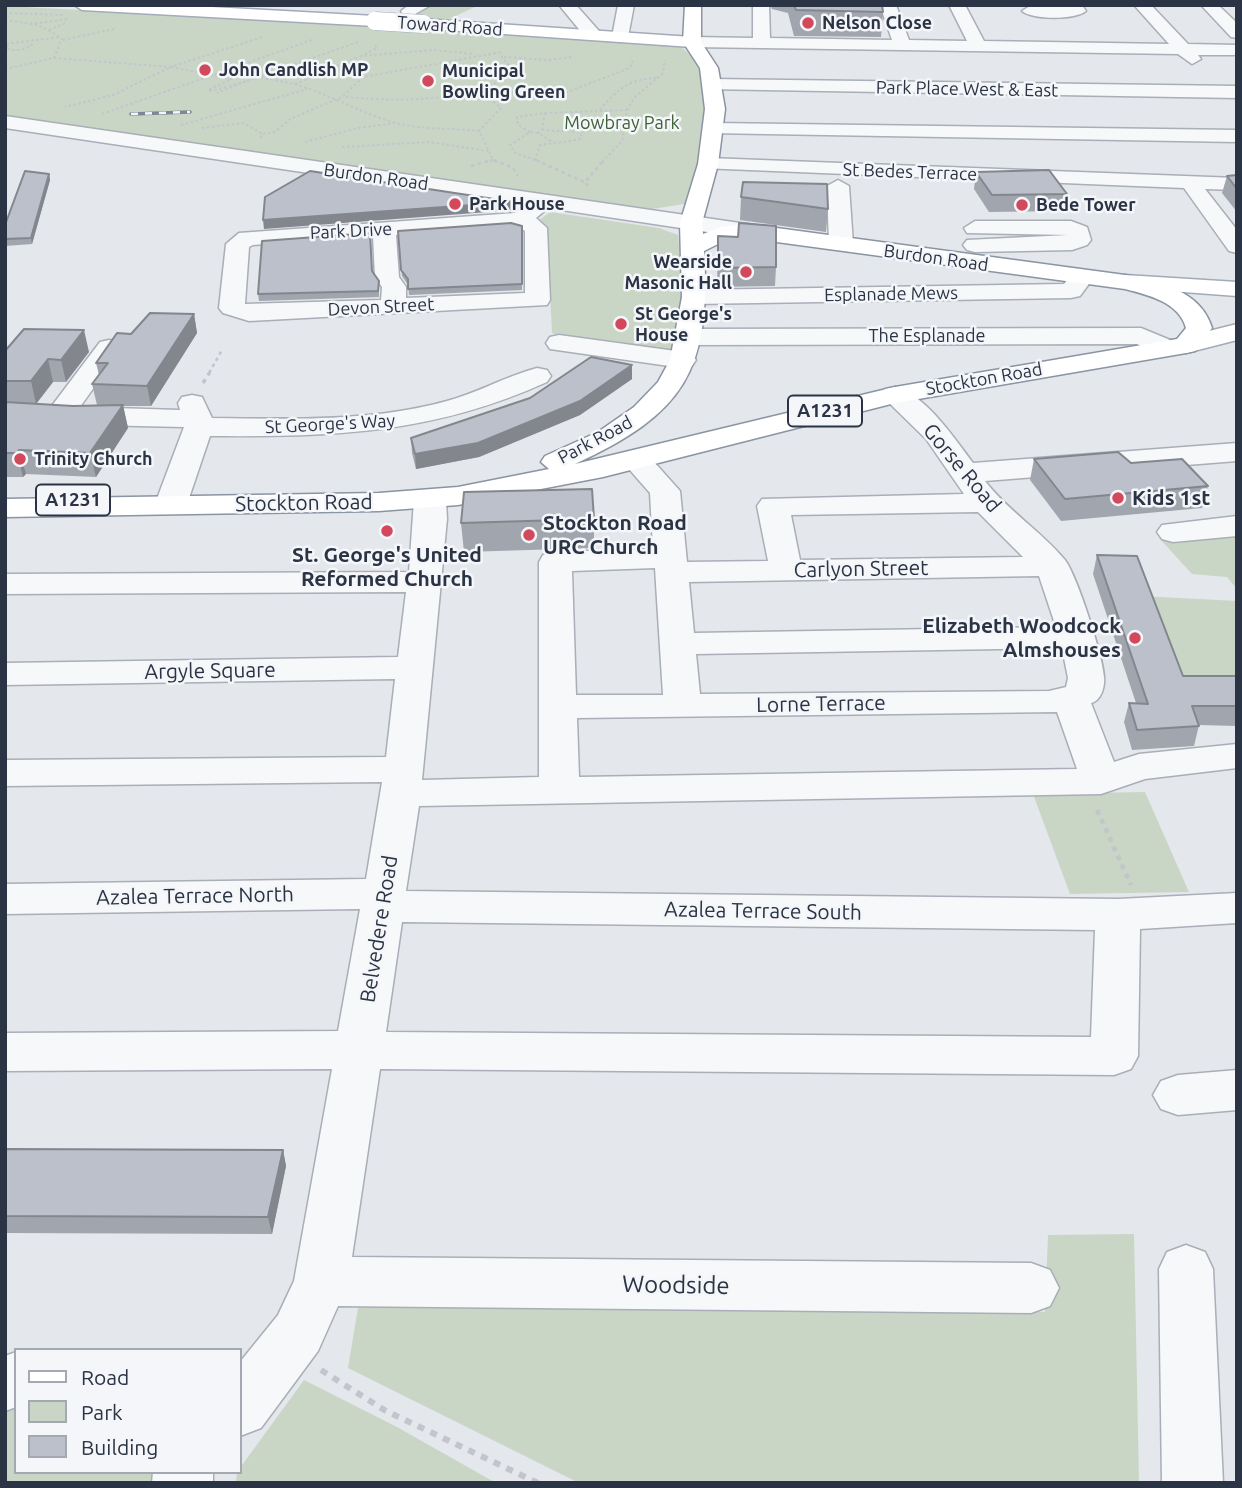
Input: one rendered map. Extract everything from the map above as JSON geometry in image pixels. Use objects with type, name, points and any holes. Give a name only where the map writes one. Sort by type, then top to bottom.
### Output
[{"type":"main road","points":[[692,42],[693,5]]},
{"type":"main road","name":"Toward Road","points":[[79,11],[375,21],[692,42]]},
{"type":"main road","name":"Park Road","points":[[535,470],[597,443],[644,413],[670,387],[684,348],[694,297],[694,213],[708,164],[714,129],[712,85],[707,62],[692,42]]},
{"type":"main road","name":"Burdon Road","points":[[692,248],[722,234],[747,231],[841,244],[977,246],[1082,277],[1125,282]]},
{"type":"main road","points":[[1125,282],[1237,289]]},
{"type":"main road","points":[[1125,282],[1156,290],[1189,309],[1199,328],[1176,346]]},
{"type":"main road","name":"Stockton Road","points":[[5,508],[449,497],[547,481],[895,395],[1176,346],[1237,332]]},
{"type":"main road","name":"Stockton Road","points":[[644,413],[684,429],[734,435]]},
{"type":"main road","name":"Stockton Road","points":[[449,497],[535,470]]},
{"type":"main road","name":"Stockton Road","points":[[5,499],[155,504]]},
{"type":"street","points":[[567,5],[607,36],[626,5]]},
{"type":"street","points":[[761,5],[762,43]]},
{"type":"street","points":[[888,5],[902,45]]},
{"type":"street","points":[[957,5],[978,46]]},
{"type":"street","points":[[1142,5],[1183,49],[1230,92],[1237,107]]},
{"type":"street","points":[[1209,5],[1237,33]]},
{"type":"street","points":[[692,42],[978,46],[1038,24],[1079,13]]},
{"type":"street","points":[[1038,24],[1183,49],[1237,50]]},
{"type":"street","name":"Park Place West & East","points":[[712,85],[1230,92]]},
{"type":"street","name":"Burdon Road","points":[[5,122],[647,216],[694,213],[747,231]]},
{"type":"street","points":[[714,129],[1237,136]]},
{"type":"street","name":"St Bedes Terrace","points":[[708,164],[1237,184]]},
{"type":"street","points":[[838,186],[841,244]]},
{"type":"street","points":[[1194,189],[1233,237]]},
{"type":"street","points":[[521,219],[544,201]]},
{"type":"street","points":[[972,202],[979,221],[977,246]]},
{"type":"street","points":[[647,216],[679,229],[692,248]]},
{"type":"street","name":"Park Drive","points":[[233,300],[238,244],[242,240],[253,237],[521,219]]},
{"type":"street","name":"Devon Street","points":[[233,300],[234,310],[249,313],[538,300],[536,228],[521,219]]},
{"type":"street","points":[[384,229],[387,277],[394,287],[393,307]]},
{"type":"street","name":"Esplanade Mews","points":[[694,297],[1071,291],[1082,277]]},
{"type":"street","name":"The Esplanade","points":[[559,343],[684,348],[1141,336],[1176,346]]},
{"type":"street","points":[[59,416],[108,348]]},
{"type":"street","name":"St George's Way","points":[[5,414],[197,416],[324,428],[429,417],[496,395],[537,376]]},
{"type":"street","name":"Gorse Road","points":[[895,395],[936,433],[986,503],[1052,566],[1076,637],[1086,678],[1077,696],[1093,781]]},
{"type":"street","points":[[324,428],[349,408]]},
{"type":"street","points":[[155,504],[197,416]]},
{"type":"street","points":[[966,473],[1237,452]]},
{"type":"street","points":[[636,460],[665,491],[682,705]]},
{"type":"street","name":"Belvedere Road","points":[[242,1404],[264,1363],[308,1317],[321,1281],[403,781],[431,519],[449,497]]},
{"type":"street","points":[[786,570],[773,506],[986,503]]},
{"type":"street","points":[[1173,533],[1237,526]]},
{"type":"street","name":"Carlyon Street","points":[[558,707],[555,562],[786,570],[1052,566]]},
{"type":"street","points":[[5,584],[424,582]]},
{"type":"street","points":[[677,644],[1076,637]]},
{"type":"street","name":"Argyle Square","points":[[5,674],[415,668]]},
{"type":"street","name":"Lorne Terrace","points":[[558,707],[1049,702],[1077,696]]},
{"type":"street","points":[[558,707],[559,790]]},
{"type":"street","points":[[5,773],[403,781],[559,790],[1093,781],[1139,767],[1237,756]]},
{"type":"street","name":"Azalea Terrace North","points":[[5,899],[384,900]]},
{"type":"street","name":"Azalea Terrace South","points":[[384,900],[1131,915],[1237,908]]},
{"type":"street","points":[[5,1052],[359,1050],[1114,1056],[1131,915]]},
{"type":"street","points":[[1178,1095],[1237,1090]]},
{"type":"street","points":[[1186,1269],[1193,1483]]},
{"type":"street","name":"Woodside","points":[[321,1281],[1031,1288]]},
{"type":"path","points":[[5,13],[79,11]]},
{"type":"path","points":[[5,20],[49,30],[60,37],[62,44],[54,58]]},
{"type":"path","points":[[49,30],[66,23]]},
{"type":"path","points":[[57,108],[113,95],[170,67],[268,36]]},
{"type":"path","points":[[485,89],[544,96],[565,93],[633,64],[634,61],[595,45],[607,36]]},
{"type":"path","points":[[28,43],[32,46],[18,50],[6,48],[9,44],[60,37]]},
{"type":"path","points":[[93,117],[317,38]]},
{"type":"path","points":[[217,93],[365,39]]},
{"type":"path","points":[[294,85],[377,48],[373,42]]},
{"type":"path","points":[[361,56],[445,50],[475,55]]},
{"type":"path","points":[[256,144],[263,134],[275,132],[290,119],[342,97],[363,77],[505,51]]},
{"type":"path","points":[[408,102],[485,89],[516,74],[501,57],[493,53]]},
{"type":"path","points":[[501,57],[549,60],[577,55]]},
{"type":"path","points":[[585,182],[622,141],[626,110],[666,69],[660,55]]},
{"type":"path","points":[[5,69],[54,58],[170,67],[216,73],[245,81]]},
{"type":"path","points":[[222,71],[312,88],[396,123]]},
{"type":"path","points":[[600,111],[616,89],[637,78],[657,78]]},
{"type":"path","points":[[232,79],[208,90],[245,81]]},
{"type":"path","points":[[177,126],[312,88]]},
{"type":"path","points":[[479,131],[501,108],[485,95],[485,89]]},
{"type":"path","points":[[342,97],[416,104]]},
{"type":"path","points":[[530,132],[518,125],[517,117],[545,113],[626,110]]},
{"type":"path","points":[[540,131],[545,113]]},
{"type":"path","points":[[298,145],[351,130],[396,123],[479,131]]},
{"type":"path","points":[[594,191],[585,182],[514,153],[510,145],[530,132],[581,132],[626,125]]},
{"type":"path","points":[[459,165],[473,166],[493,160],[479,131]]},
{"type":"path","points":[[540,131],[552,141]]},
{"type":"path","points":[[535,160],[540,145],[552,141],[576,140],[581,138],[581,132]]},
{"type":"path","points":[[333,148],[429,142],[488,151]]},
{"type":"path","points":[[197,416],[222,350]]},
{"type":"path","points":[[1093,781],[1131,915]]},
{"type":"path","points":[[264,1363],[386,1411],[538,1483]]},
{"type":"green space","points":[[429,5],[479,5],[443,22],[396,19]]},
{"type":"green space","name":"Mowbray Park","points":[[5,6],[543,35],[680,46],[695,61],[704,79],[709,99],[709,120],[702,163],[690,203],[646,210],[5,117]]},
{"type":"green space","points":[[550,212],[659,228],[678,235],[683,289],[674,358],[566,339],[552,333],[547,228],[535,223]]},
{"type":"green space","points":[[1237,532],[1237,589],[1227,577],[1192,574],[1159,538]]},
{"type":"green space","points":[[1140,596],[1237,601],[1237,695],[1172,695]]},
{"type":"green space","points":[[1145,792],[1189,892],[1070,894],[1033,794]]},
{"type":"green space","points":[[1134,1234],[1139,1483],[579,1483],[348,1368],[360,1296],[1045,1312],[1048,1235]]},
{"type":"green space","points":[[304,1380],[397,1427],[496,1483],[236,1483],[237,1474],[242,1474],[242,1465]]},
{"type":"green space","points":[[14,1403],[14,1474],[153,1474],[152,1483],[5,1483],[5,1407]]},
{"type":"building","points":[[794,5],[882,5],[883,12],[796,10]]},
{"type":"building","points":[[1049,170],[1067,194],[992,195],[976,172]]},
{"type":"building","points":[[25,171],[49,174],[31,238],[5,239],[5,225]]},
{"type":"building","points":[[310,171],[514,202],[263,220],[265,197]]},
{"type":"building","points":[[1237,175],[1237,189],[1227,176]]},
{"type":"building","points":[[743,182],[827,184],[828,209],[741,197]]},
{"type":"building","points":[[511,223],[522,226],[522,284],[408,289],[408,279],[401,270],[398,231]]},
{"type":"building","points":[[739,223],[776,226],[776,267],[718,268],[718,236],[738,237]]},
{"type":"building","points":[[370,233],[372,271],[379,281],[378,291],[258,294],[262,241]]},
{"type":"building","points":[[150,313],[194,314],[147,386],[92,384],[108,363],[96,363],[117,333],[131,334]]},
{"type":"building","points":[[24,329],[84,330],[61,360],[48,359],[31,381],[5,381],[5,351]]},
{"type":"building","points":[[591,357],[632,365],[580,401],[478,443],[415,454],[411,438],[530,398]]},
{"type":"building","points":[[5,402],[73,406],[123,405],[90,453],[19,450],[17,453],[5,453]]},
{"type":"building","points":[[1118,452],[1131,463],[1182,459],[1208,486],[1065,499],[1034,459]]},
{"type":"building","points":[[592,489],[594,519],[461,523],[464,492]]},
{"type":"building","points":[[1097,555],[1137,556],[1183,676],[1237,676],[1237,706],[1192,706],[1199,726],[1137,730],[1129,703],[1148,704]]},
{"type":"building","points":[[5,1149],[283,1150],[268,1217],[5,1216]]},
{"type":"railway","points":[[131,114],[190,112]]},
{"type":"place","name":"Nelson Close","points":[[808,23]]},
{"type":"place","name":"John Candlish MP","points":[[205,70]]},
{"type":"place","name":"Municipal Bowling Green","points":[[428,81]]},
{"type":"place","name":"Park House","points":[[455,204]]},
{"type":"place","name":"Bede Tower","points":[[1022,205]]},
{"type":"place","name":"Wearside Masonic Hall","points":[[746,272]]},
{"type":"place","name":"St George's House","points":[[621,324]]},
{"type":"place","name":"Trinity Church","points":[[20,459]]},
{"type":"place","name":"Kids 1st","points":[[1118,498]]},
{"type":"place","name":"St. George's United Reformed Church","points":[[387,531]]},
{"type":"place","name":"Stockton Road URC Church","points":[[529,535]]},
{"type":"place","name":"Elizabeth Woodcock Almshouses","points":[[1135,638]]}]
